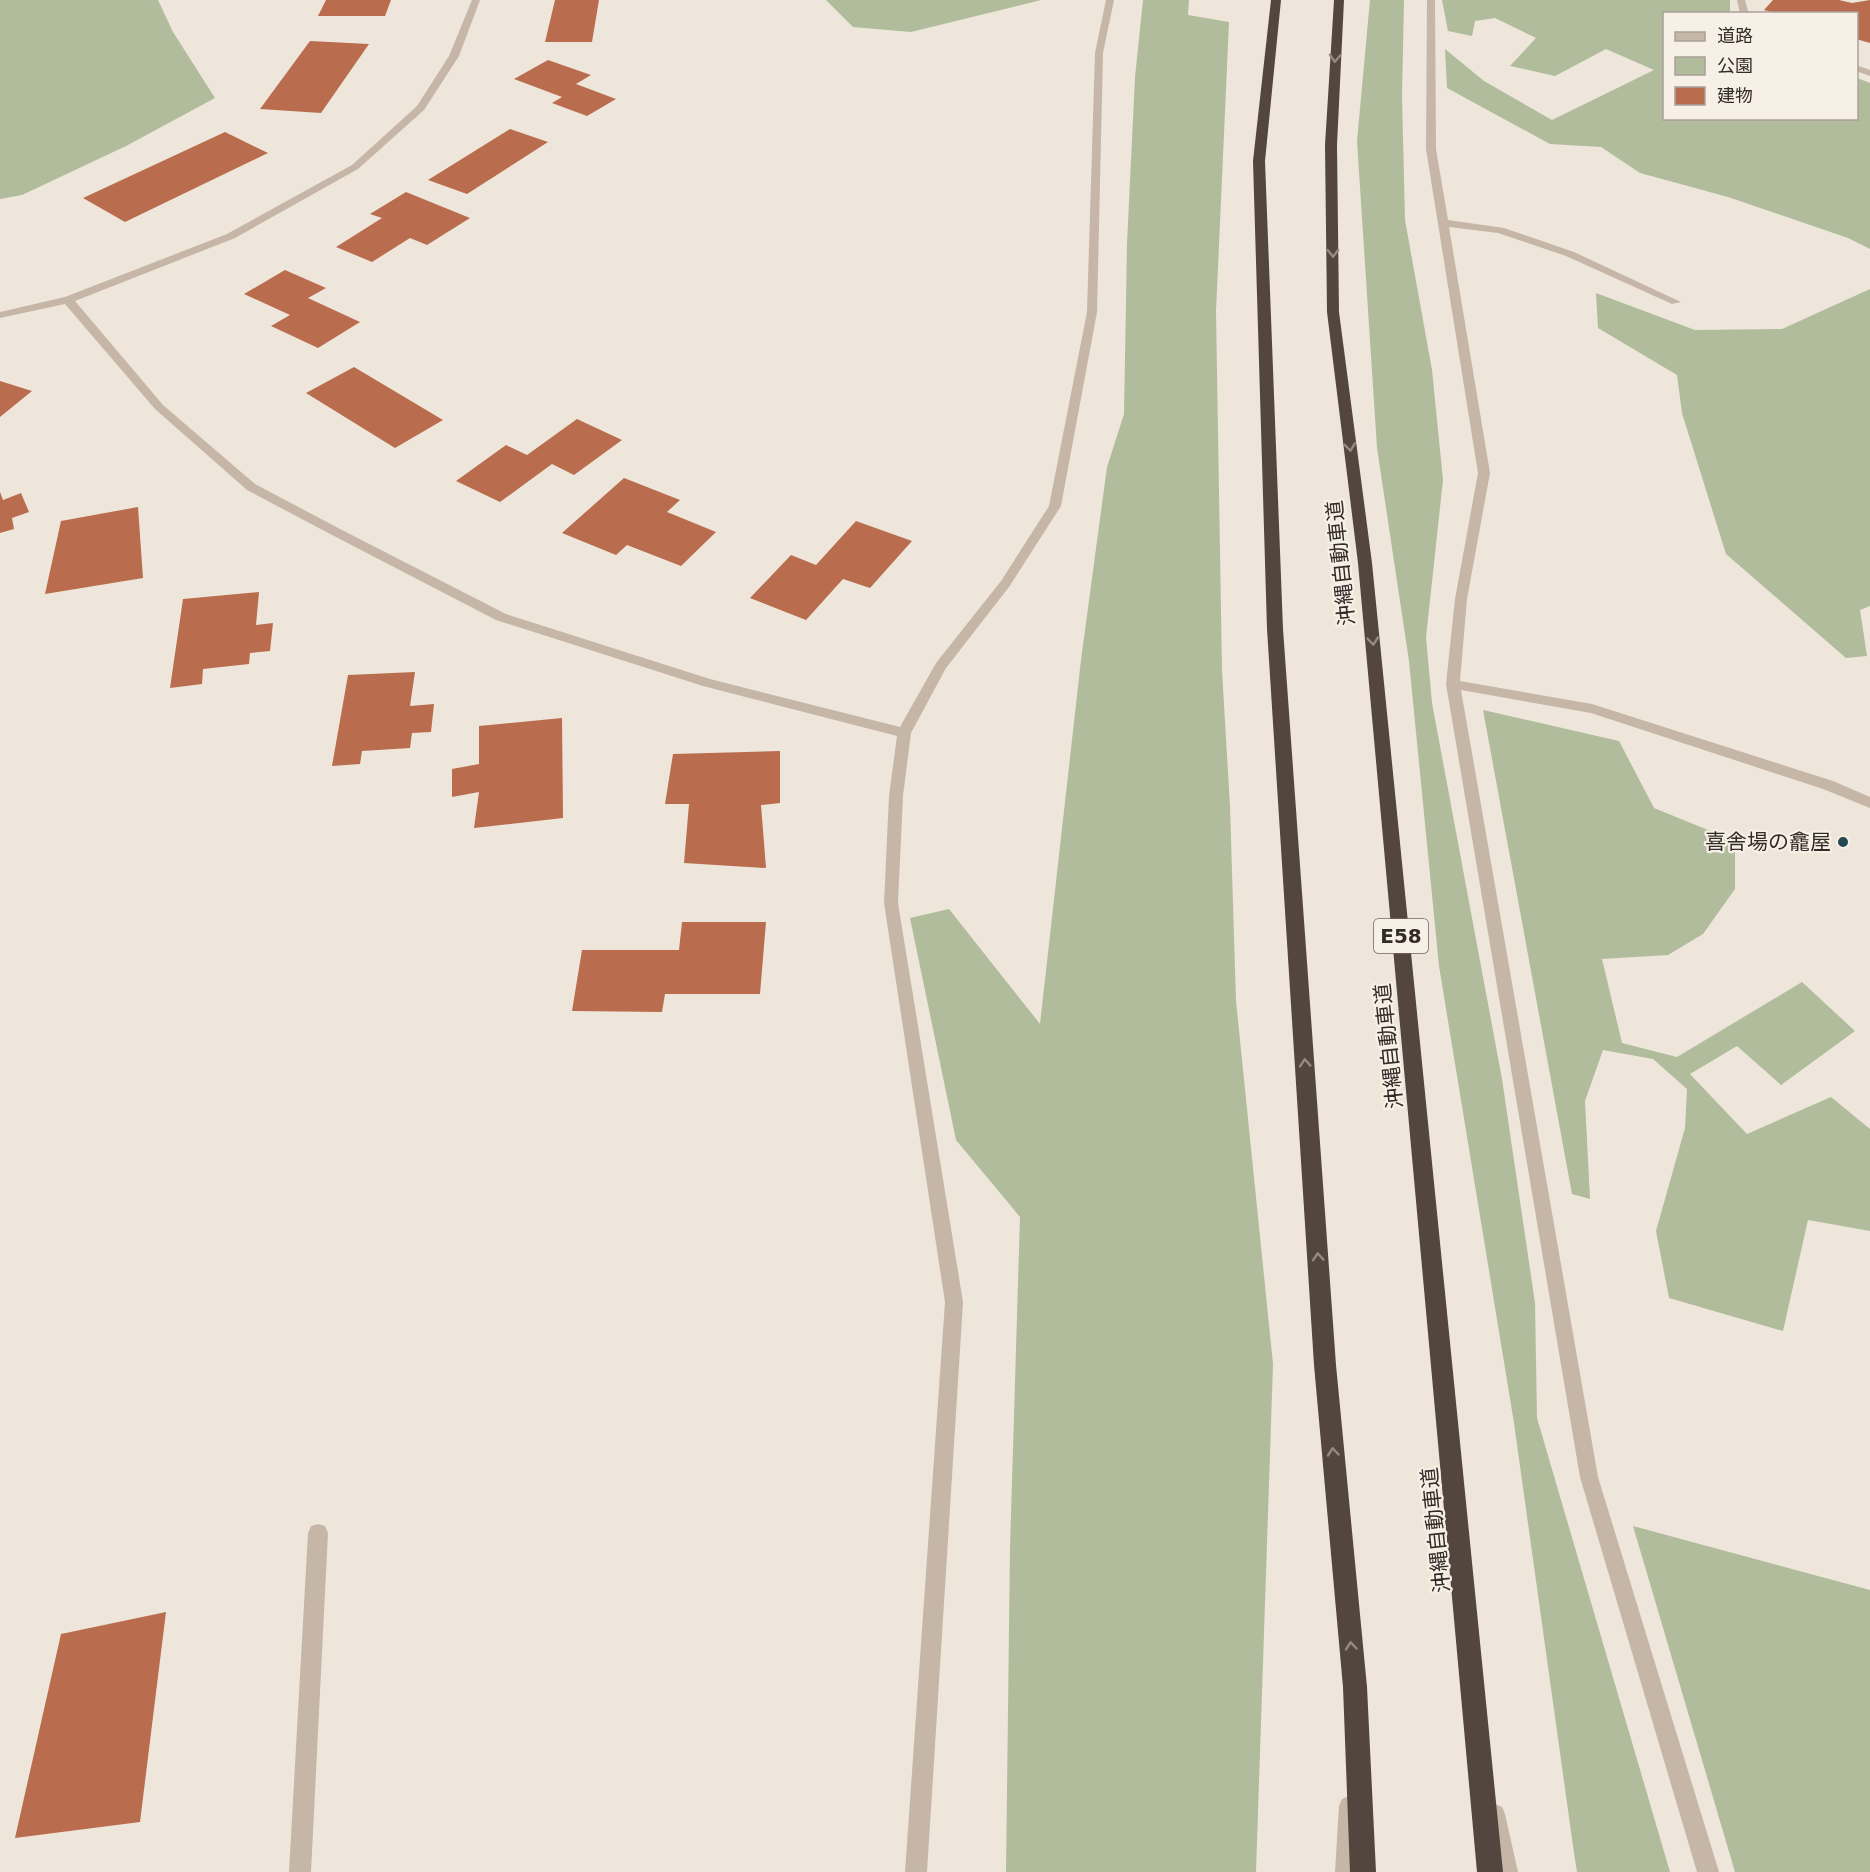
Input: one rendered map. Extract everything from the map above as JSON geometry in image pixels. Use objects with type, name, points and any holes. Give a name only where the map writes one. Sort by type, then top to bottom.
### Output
[{"type":"highway","points":[[1276,0],[1259,162],[1262,308],[1275,629],[1324,1354],[1355,1687],[1363,1872]]},
{"type":"highway","name":"沖縄自動車道","points":[[1339,0],[1331,145],[1333,312],[1365,563],[1490,1872]]},
{"type":"street","points":[[0,315],[69,300],[231,236],[356,167],[421,108],[454,56],[476,0]]},
{"type":"street","points":[[916,1872],[954,1302],[891,903],[896,796],[904,733],[941,666],[1005,584],[1055,506],[1092,312],[1099,54],[1110,0]]},
{"type":"street","points":[[1431,0],[1431,149],[1484,473],[1461,599],[1453,684],[1589,1477],[1708,1872]]},
{"type":"street","points":[[1444,224],[1500,230],[1570,254],[1676,302]]},
{"type":"street","points":[[69,300],[159,407],[175,422],[251,487],[336,532],[501,617],[708,683],[904,733]]},
{"type":"street","points":[[1453,684],[1592,709],[1828,785],[1870,803]]},
{"type":"street","points":[[300,1872],[318,1533]]},
{"type":"street","points":[[1346,1872],[1355,1687]]},
{"type":"street","points":[[1477,1723],[1507,1872]]},
{"type":"green space","points":[[0,0],[158,0],[173,32],[215,98],[126,146],[22,195],[0,199]]},
{"type":"green space","points":[[826,0],[1041,0],[911,32],[853,27]]},
{"type":"green space","points":[[1143,0],[1189,0],[1188,15],[1229,22],[1216,312],[1222,671],[1230,806],[1236,1001],[1273,1364],[1256,1872],[1006,1872],[1010,1548],[1020,1217],[956,1140],[910,918],[949,909],[1040,1024],[1081,660],[1107,467],[1124,414],[1127,244],[1135,77]]},
{"type":"green space","points":[[1370,0],[1404,0],[1402,96],[1405,220],[1432,370],[1443,480],[1426,637],[1432,703],[1502,1079],[1535,1303],[1537,1418],[1670,1872],[1577,1872],[1514,1423],[1439,966],[1409,661],[1377,448],[1357,141]]},
{"type":"green space","points":[[1442,0],[1730,0],[1730,12],[1663,12],[1663,120],[1858,120],[1858,78],[1870,83],[1870,249],[1848,238],[1728,197],[1640,173],[1601,147],[1550,144],[1447,88],[1445,49],[1484,81],[1552,120],[1654,70],[1606,49],[1555,76],[1510,66],[1536,38],[1495,18],[1475,21],[1472,36],[1448,31]]},
{"type":"green space","points":[[1870,289],[1870,606],[1860,610],[1867,656],[1846,658],[1726,554],[1682,413],[1677,375],[1598,328],[1596,293],[1695,330],[1782,329]]},
{"type":"green space","points":[[1483,710],[1619,741],[1654,808],[1735,841],[1735,889],[1703,934],[1668,955],[1602,959],[1622,1043],[1677,1057],[1802,982],[1855,1031],[1781,1085],[1737,1046],[1690,1074],[1747,1134],[1831,1097],[1870,1129],[1870,1231],[1808,1220],[1783,1331],[1669,1298],[1656,1231],[1685,1128],[1687,1089],[1653,1059],[1603,1050],[1585,1101],[1590,1199],[1572,1194]]},
{"type":"green space","points":[[1633,1526],[1870,1590],[1870,1872],[1735,1872]]},
{"type":"building","points":[[326,0],[391,0],[385,16],[318,16]]},
{"type":"building","points":[[555,0],[599,0],[592,42],[545,42]]},
{"type":"building","points":[[1773,0],[1839,0],[1852,3],[1870,0],[1870,43],[1858,40],[1858,12],[1771,12],[1764,10]]},
{"type":"building","points":[[310,41],[369,44],[321,113],[260,109]]},
{"type":"building","points":[[548,60],[591,75],[576,84],[616,99],[587,116],[552,103],[562,97],[514,79]]},
{"type":"building","points":[[510,129],[548,142],[467,194],[428,180]]},
{"type":"building","points":[[225,132],[268,153],[125,222],[83,198]]},
{"type":"building","points":[[406,192],[470,218],[427,245],[410,238],[372,262],[336,247],[382,218],[370,214]]},
{"type":"building","points":[[285,270],[326,288],[308,298],[360,322],[318,348],[271,326],[290,315],[244,294]]},
{"type":"building","points":[[354,367],[443,420],[395,448],[306,393]]},
{"type":"building","points":[[0,381],[32,391],[0,417]]},
{"type":"building","points":[[577,419],[622,440],[574,475],[552,464],[500,502],[456,481],[506,445],[527,455]]},
{"type":"building","points":[[624,478],[680,500],[667,512],[716,532],[681,566],[627,545],[616,555],[562,533]]},
{"type":"building","points":[[0,492],[3,500],[21,493],[29,512],[12,518],[14,529],[0,533]]},
{"type":"building","points":[[138,507],[143,578],[45,594],[61,521]]},
{"type":"building","points":[[856,521],[912,541],[870,588],[843,579],[806,620],[750,598],[791,555],[816,565]]},
{"type":"building","points":[[259,592],[256,625],[273,623],[270,651],[250,653],[249,664],[203,669],[202,684],[170,688],[183,599]]},
{"type":"building","points":[[415,672],[410,706],[434,704],[431,732],[412,733],[410,748],[362,751],[360,764],[332,766],[348,675]]},
{"type":"building","points":[[562,718],[563,818],[474,828],[479,792],[452,797],[452,769],[479,764],[479,726]]},
{"type":"building","points":[[780,751],[780,803],[761,805],[766,868],[684,863],[689,804],[665,804],[673,754]]},
{"type":"building","points":[[682,922],[766,922],[760,994],[665,994],[662,1012],[572,1011],[582,950],[679,950]]},
{"type":"building","points":[[166,1612],[140,1822],[15,1838],[61,1634]]},
{"type":"place","name":"喜舎場の龕屋","points":[[1843,842]]}]
